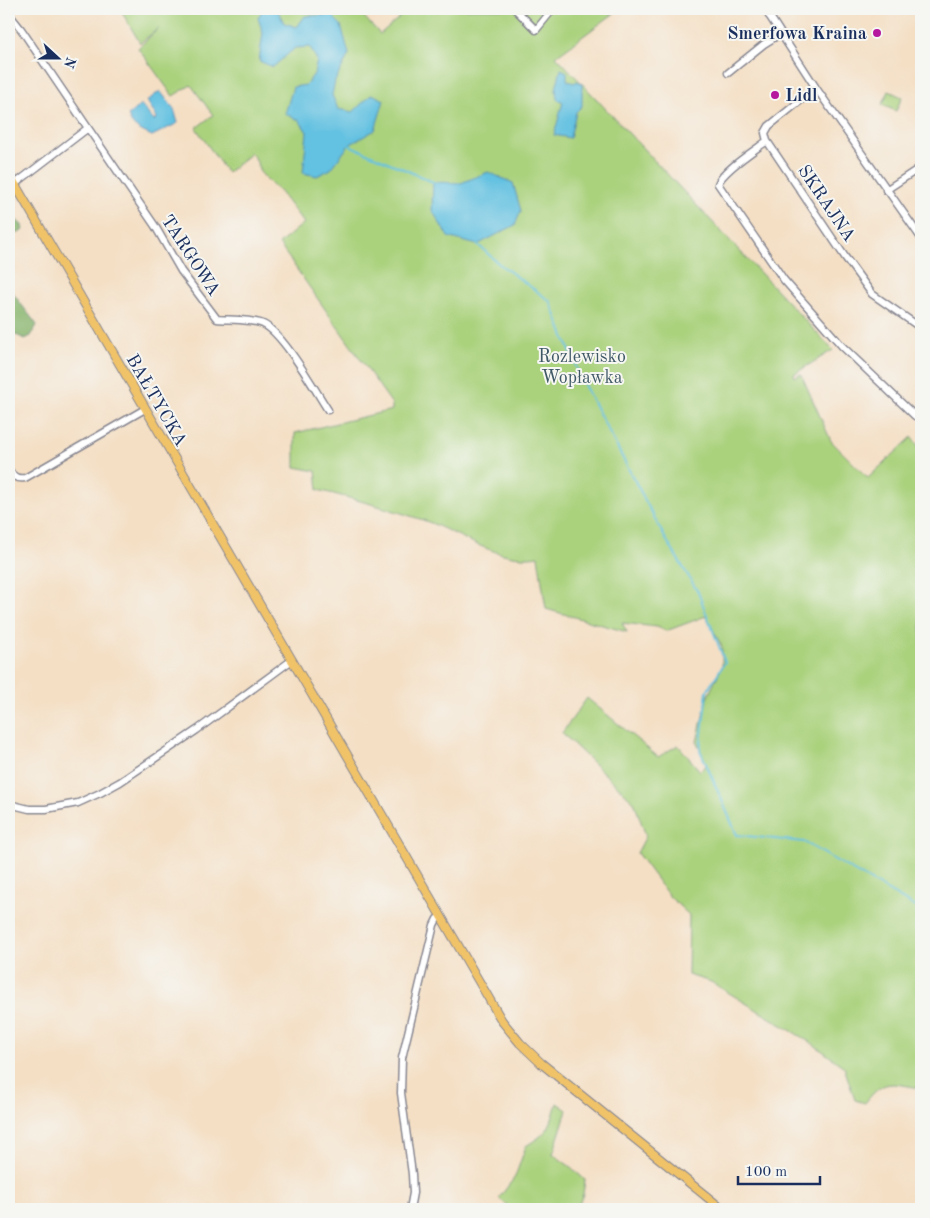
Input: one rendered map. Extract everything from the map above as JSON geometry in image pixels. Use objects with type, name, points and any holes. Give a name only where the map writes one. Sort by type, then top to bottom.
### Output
[{"type":"main road","name":"BAŁTYCKA","points":[[9,174],[496,1012],[520,1042],[541,1063],[722,1209]]},
{"type":"street","points":[[515,9],[536,30],[553,9]]},
{"type":"street","points":[[765,9],[816,88],[921,238]]},
{"type":"street","points":[[769,16],[779,9]]},
{"type":"street","name":"TARGOWA","points":[[9,14],[155,226],[181,271],[214,315],[217,318],[262,324],[272,330],[282,341],[328,410]]},
{"type":"street","points":[[728,73],[764,44],[780,34]]},
{"type":"street","points":[[816,88],[769,126],[765,133],[767,141],[720,179],[718,184],[790,288],[842,346],[915,416],[921,416]]},
{"type":"street","points":[[15,184],[88,128]]},
{"type":"street","name":"SKRAJNA","points":[[767,141],[872,294],[921,328]]},
{"type":"street","points":[[886,190],[921,168]]},
{"type":"street","points":[[9,470],[12,476],[18,479],[25,478],[145,409]]},
{"type":"street","points":[[9,804],[29,809],[46,809],[78,803],[100,793],[120,782],[197,730],[292,660]]},
{"type":"street","points":[[410,1209],[413,1193],[412,1174],[401,1093],[402,1058],[434,924],[441,917]]},
{"type":"green space","name":"Rozlewisko Wopławka","points":[[120,9],[357,9],[380,34],[409,9],[620,9],[556,56],[833,350],[794,374],[795,377],[801,374],[831,441],[868,478],[912,437],[921,450],[921,1088],[889,1084],[878,1089],[865,1103],[855,1100],[844,1067],[813,1044],[711,982],[688,975],[689,915],[669,896],[637,853],[646,836],[634,802],[562,733],[587,698],[658,757],[678,745],[700,771],[706,765],[697,742],[707,698],[722,667],[722,647],[706,616],[666,631],[657,627],[622,623],[627,632],[546,609],[538,556],[523,557],[495,551],[426,521],[318,490],[316,471],[295,467],[295,433],[392,410],[392,404],[279,244],[304,223],[280,192],[260,172],[256,160],[251,153],[227,173],[196,128],[213,115],[191,85],[173,96],[138,48],[159,28],[140,43]]},
{"type":"green space","points":[[889,91],[902,97],[896,111],[882,105]]},
{"type":"green space","points":[[9,202],[15,210],[15,219],[22,225],[23,230],[9,235]]},
{"type":"green space","points":[[9,288],[37,325],[31,336],[25,339],[14,334],[9,337]]},
{"type":"green space","points":[[557,1103],[567,1110],[553,1154],[585,1180],[583,1194],[577,1209],[511,1209],[499,1198],[515,1177],[526,1146],[540,1137],[547,1129]]},
{"type":"water","points":[[263,9],[277,9],[284,23],[297,27],[305,16],[331,15],[341,25],[349,54],[335,81],[332,95],[338,109],[353,112],[372,94],[384,100],[375,130],[349,145],[331,169],[317,176],[303,173],[307,132],[299,120],[285,114],[293,87],[306,85],[314,74],[317,60],[310,47],[295,48],[273,67],[259,61],[263,33],[258,18]]},
{"type":"water","points":[[561,69],[567,72],[567,80],[574,83],[577,81],[582,84],[582,106],[576,112],[570,138],[554,135],[563,102],[557,99],[556,89]]},
{"type":"water","points":[[160,91],[174,109],[178,123],[152,136],[134,126],[128,115],[141,105],[154,121],[157,118],[147,101]]},
{"type":"water","points":[[488,172],[513,183],[521,211],[515,225],[477,245],[448,237],[432,210],[433,182],[461,183]]},
{"type":"waterway","points":[[328,9],[331,15]]},
{"type":"waterway","points":[[349,145],[433,182]]},
{"type":"waterway","points":[[476,243],[498,263],[550,301],[581,379],[664,536],[698,592],[725,662],[707,691],[700,750],[737,835],[804,842],[921,910]]},
{"type":"place","name":"Smerfowa Kraina","points":[[877,33]]},
{"type":"place","name":"Lidl","points":[[775,95]]}]
